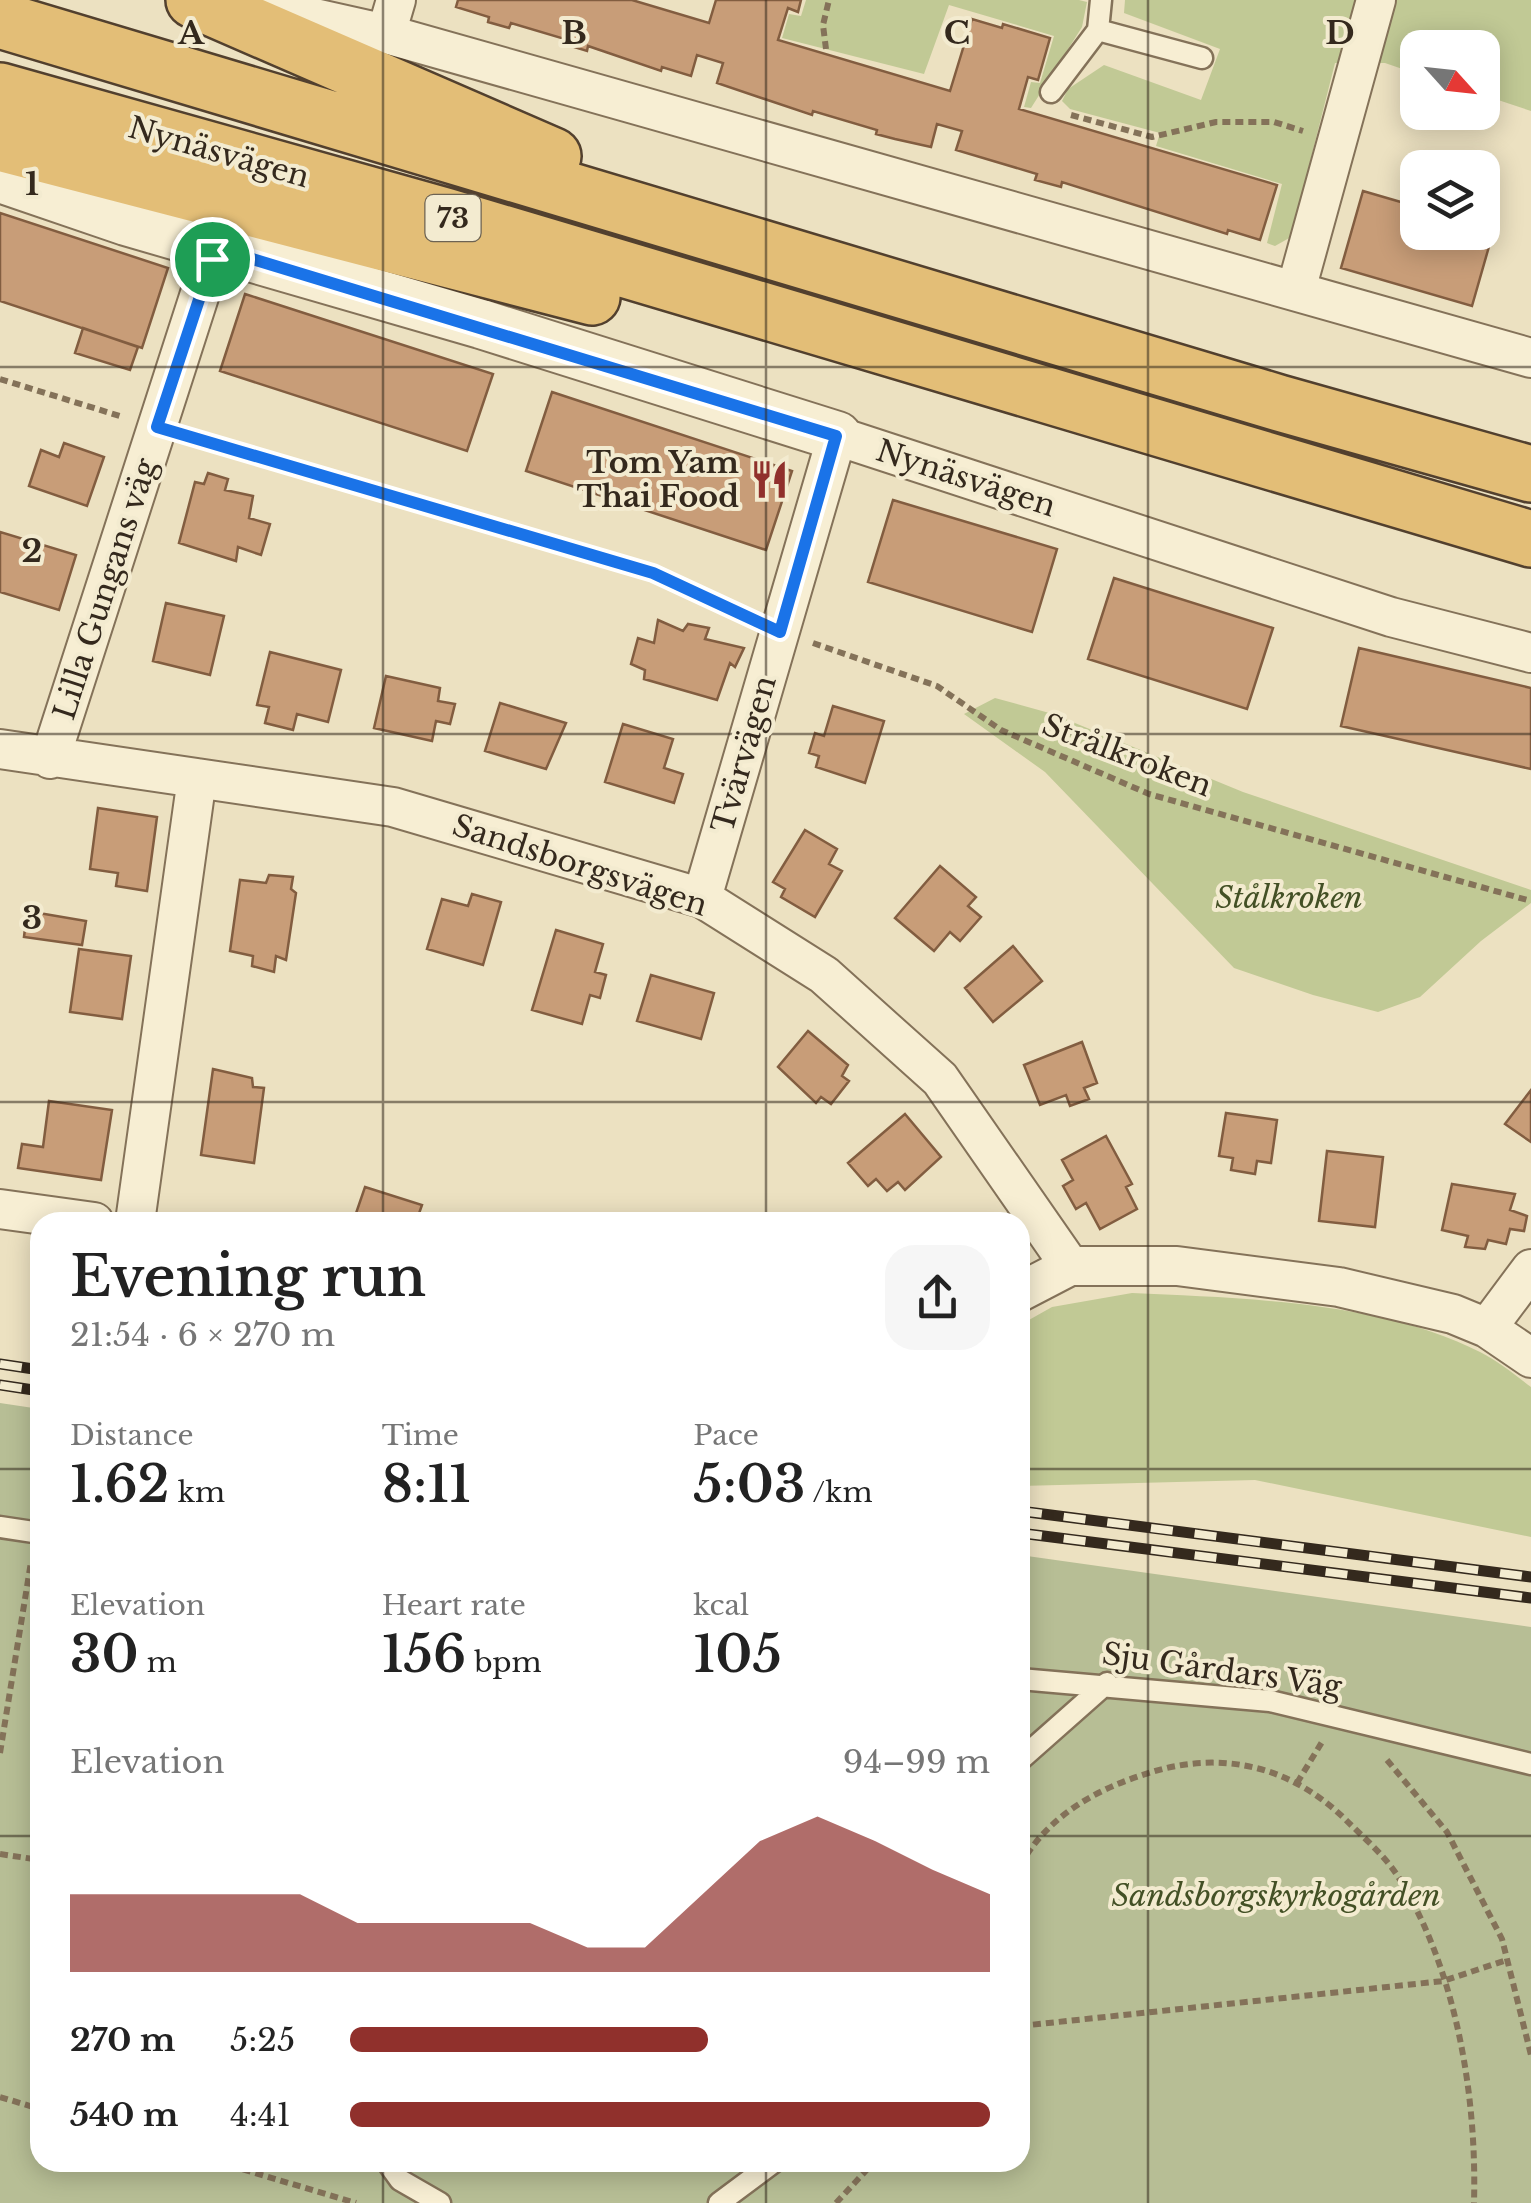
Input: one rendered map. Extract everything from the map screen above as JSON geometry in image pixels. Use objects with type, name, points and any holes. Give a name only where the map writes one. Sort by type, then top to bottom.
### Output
[{"type":"highway","points":[[194,0],[786,256]]},
{"type":"highway","name":"Nynäsvägen","points":[[0,20],[1531,474]]},
{"type":"highway","name":"Nynäsvägen","points":[[0,90],[445,216],[1531,540]]},
{"type":"highway","points":[[0,143],[760,341],[904,353]]},
{"type":"street","points":[[238,0],[391,17],[1531,358]]},
{"type":"street","points":[[1296,290],[1376,0]]},
{"type":"street","name":"Nynäsvägen","points":[[0,178],[216,248],[836,436],[1391,617],[1531,653]]},
{"type":"street","name":"Lilla Gungans väg","points":[[50,759],[216,248]]},
{"type":"street","name":"Tvärvägen","points":[[702,898],[836,436]]},
{"type":"street","name":"Sandsborgsvägen","points":[[0,749],[393,807],[702,898],[824,975],[940,1078],[1070,1266]]},
{"type":"street","points":[[136,1212],[197,778]]},
{"type":"street","points":[[0,1209],[30,1213]]},
{"type":"street","points":[[1030,1287],[1070,1266],[1177,1266],[1339,1288],[1453,1314],[1487,1328],[1531,1358]]},
{"type":"street","points":[[1487,1328],[1531,1270]]},
{"type":"lane","points":[[1051,92],[1098,30],[1100,0]]},
{"type":"lane","points":[[1098,30],[1202,58]]},
{"type":"lane","points":[[0,1527],[30,1531]]},
{"type":"lane","name":"Sju Gårdars Väg","points":[[1030,1679],[1107,1683],[1270,1701],[1531,1764]]},
{"type":"lane","points":[[1030,1751],[1107,1683]]},
{"type":"lane","points":[[394,2172],[400,2180],[439,2203]]},
{"type":"lane","points":[[719,2203],[761,2172]]},
{"type":"path","points":[[826,49],[823,25],[829,0]]},
{"type":"path","points":[[1051,92],[1066,113],[1152,137],[1216,122],[1274,122],[1337,140]]},
{"type":"path","name":"Strålkroken","points":[[0,379],[653,573],[780,632],[937,686],[1001,730],[1148,794],[1531,902]]},
{"type":"path","points":[[0,1753],[30,1579]]},
{"type":"path","points":[[1297,1783],[1344,1716],[1448,1832],[1502,1939],[1531,2055]]},
{"type":"path","points":[[1030,1847],[1070,1808],[1113,1784],[1163,1768],[1211,1760],[1252,1765],[1297,1783],[1328,1802],[1396,1874],[1428,1937],[1443,1981],[1466,2081],[1474,2203]]},
{"type":"path","points":[[0,1854],[30,1858]]},
{"type":"path","points":[[1030,2025],[1443,1981],[1507,1960]]},
{"type":"path","points":[[0,2097],[30,2106]]},
{"type":"path","points":[[252,2172],[356,2203]]},
{"type":"path","points":[[836,2203],[865,2172]]},
{"type":"green space","points":[[806,0],[1087,2],[1082,27],[1031,108],[1024,107],[1031,82],[1040,83],[1054,36],[949,5],[924,74],[782,38],[789,14],[801,16]]},
{"type":"green space","points":[[1125,0],[1531,0],[1531,111],[1500,101],[1500,30],[1400,30],[1400,68],[1385,63],[1335,63],[1291,237],[1275,246],[1267,243],[1282,184],[1156,146],[1160,133],[1070,109],[1062,101],[1068,89],[1104,65],[1201,100],[1220,49],[1124,13]]},
{"type":"green space","name":"Stålkroken","points":[[995,698],[1053,714],[1243,792],[1531,890],[1531,903],[1481,941],[1420,997],[1378,1012],[1234,968],[1045,772],[964,714]]},
{"type":"green space","points":[[1132,1293],[1264,1300],[1399,1322],[1480,1352],[1531,1387],[1531,1537],[1255,1480],[1030,1486],[1030,1319],[1052,1307]]},
{"type":"green space","name":"Sandsborgskyrkogården","points":[[0,1403],[30,1408],[30,2172],[1030,2172],[1030,1556],[1531,1627],[1531,2203],[0,2203]]},
{"type":"building","points":[[458,0],[632,0],[709,23],[716,0],[801,0],[798,12],[788,8],[778,40],[950,91],[972,19],[1002,28],[1003,24],[1050,38],[1038,80],[1028,77],[1019,109],[1277,185],[1260,240],[1228,230],[1227,234],[1062,182],[1061,187],[1035,180],[1037,174],[956,150],[962,131],[937,124],[931,147],[895,139],[876,134],[877,130],[813,111],[812,115],[717,83],[723,63],[697,55],[691,76],[662,67],[661,71],[588,46],[587,51],[564,44],[565,39],[511,23],[509,28],[488,22],[489,17],[456,7]]},
{"type":"building","points":[[1363,191],[1400,202],[1400,250],[1488,250],[1472,306],[1341,268]]},
{"type":"building","points":[[0,213],[168,268],[142,348],[0,301]]},
{"type":"building","points":[[245,294],[493,374],[467,451],[220,371]]},
{"type":"building","points":[[83,328],[138,347],[130,370],[75,353]]},
{"type":"building","points":[[552,392],[792,471],[766,550],[526,471]]},
{"type":"building","points":[[64,443],[104,457],[87,506],[29,486],[41,450],[59,457]]},
{"type":"building","points":[[208,473],[228,479],[225,490],[253,496],[249,518],[270,524],[261,555],[238,547],[236,561],[179,543],[195,482],[204,484]]},
{"type":"building","points":[[893,500],[1057,549],[1032,632],[868,582]]},
{"type":"building","points":[[0,532],[76,555],[59,610],[0,592]]},
{"type":"building","points":[[1114,578],[1273,628],[1247,709],[1088,659]]},
{"type":"building","points":[[166,603],[224,616],[210,675],[153,661]]},
{"type":"building","points":[[658,620],[683,631],[688,624],[709,628],[705,639],[744,648],[735,667],[730,663],[717,700],[644,679],[645,670],[631,664],[638,638],[654,643]]},
{"type":"building","points":[[1359,648],[1531,688],[1531,769],[1341,726]]},
{"type":"building","points":[[270,652],[341,670],[328,722],[297,714],[293,730],[265,723],[269,707],[257,705]]},
{"type":"building","points":[[386,676],[440,688],[438,701],[455,704],[450,724],[436,721],[432,741],[374,728]]},
{"type":"building","points":[[500,703],[566,723],[546,769],[485,751]]},
{"type":"building","points":[[833,706],[884,721],[865,783],[816,767],[819,756],[809,753],[815,733],[824,736]]},
{"type":"building","points":[[623,724],[673,739],[664,768],[683,774],[674,803],[605,782]]},
{"type":"building","points":[[98,808],[157,817],[147,891],[116,886],[118,873],[90,869]]},
{"type":"building","points":[[805,830],[837,849],[829,864],[842,871],[815,917],[781,897],[785,889],[773,882]]},
{"type":"building","points":[[940,866],[976,897],[968,906],[981,917],[960,941],[950,932],[934,951],[895,918]]},
{"type":"building","points":[[269,875],[293,877],[291,889],[296,893],[286,960],[276,956],[274,972],[252,966],[253,956],[230,951],[240,880],[266,883]]},
{"type":"building","points":[[472,894],[501,902],[483,965],[427,949],[442,899],[468,906]]},
{"type":"building","points":[[27,911],[86,921],[82,945],[24,937]]},
{"type":"building","points":[[556,930],[603,944],[595,972],[606,975],[600,998],[590,995],[582,1024],[532,1010]]},
{"type":"building","points":[[1013,946],[1042,981],[993,1022],[965,988]]},
{"type":"building","points":[[79,949],[131,956],[122,1019],[70,1012]]},
{"type":"building","points":[[651,975],[714,993],[701,1039],[637,1021]]},
{"type":"building","points":[[808,1031],[848,1065],[842,1076],[849,1081],[831,1104],[821,1097],[816,1103],[778,1067]]},
{"type":"building","points":[[1082,1042],[1097,1083],[1084,1088],[1089,1099],[1070,1106],[1066,1095],[1040,1105],[1024,1065]]},
{"type":"building","points":[[213,1069],[252,1078],[253,1087],[264,1088],[254,1163],[201,1155]]},
{"type":"building","points":[[1531,1090],[1531,1142],[1505,1124]]},
{"type":"building","points":[[49,1101],[112,1110],[101,1180],[18,1168],[22,1144],[43,1147]]},
{"type":"building","points":[[1226,1113],[1277,1120],[1271,1163],[1257,1161],[1255,1174],[1231,1170],[1233,1158],[1219,1156]]},
{"type":"building","points":[[905,1114],[941,1157],[905,1190],[898,1182],[887,1191],[876,1179],[868,1186],[848,1163]]},
{"type":"building","points":[[1106,1136],[1132,1184],[1126,1187],[1137,1209],[1100,1229],[1086,1203],[1076,1209],[1063,1186],[1073,1180],[1062,1160]]},
{"type":"building","points":[[1327,1151],[1383,1157],[1375,1227],[1319,1221]]},
{"type":"building","points":[[1452,1184],[1515,1194],[1510,1210],[1527,1216],[1524,1231],[1510,1229],[1506,1244],[1488,1240],[1485,1249],[1465,1247],[1468,1236],[1442,1230]]},
{"type":"building","points":[[365,1187],[422,1205],[420,1212],[356,1212]]},
{"type":"railway","points":[[0,1364],[30,1368]]},
{"type":"railway","points":[[0,1385],[30,1390]]},
{"type":"railway","points":[[1030,1512],[1531,1577]]},
{"type":"railway","points":[[1030,1534],[1531,1598]]},
{"type":"place","name":"Tom Yam Thai Food","points":[[769,479]]},
{"type":"route","points":[[216,248],[480,324],[836,436],[780,632],[653,573],[406,504],[157,427],[212,259],[216,248]]}]
